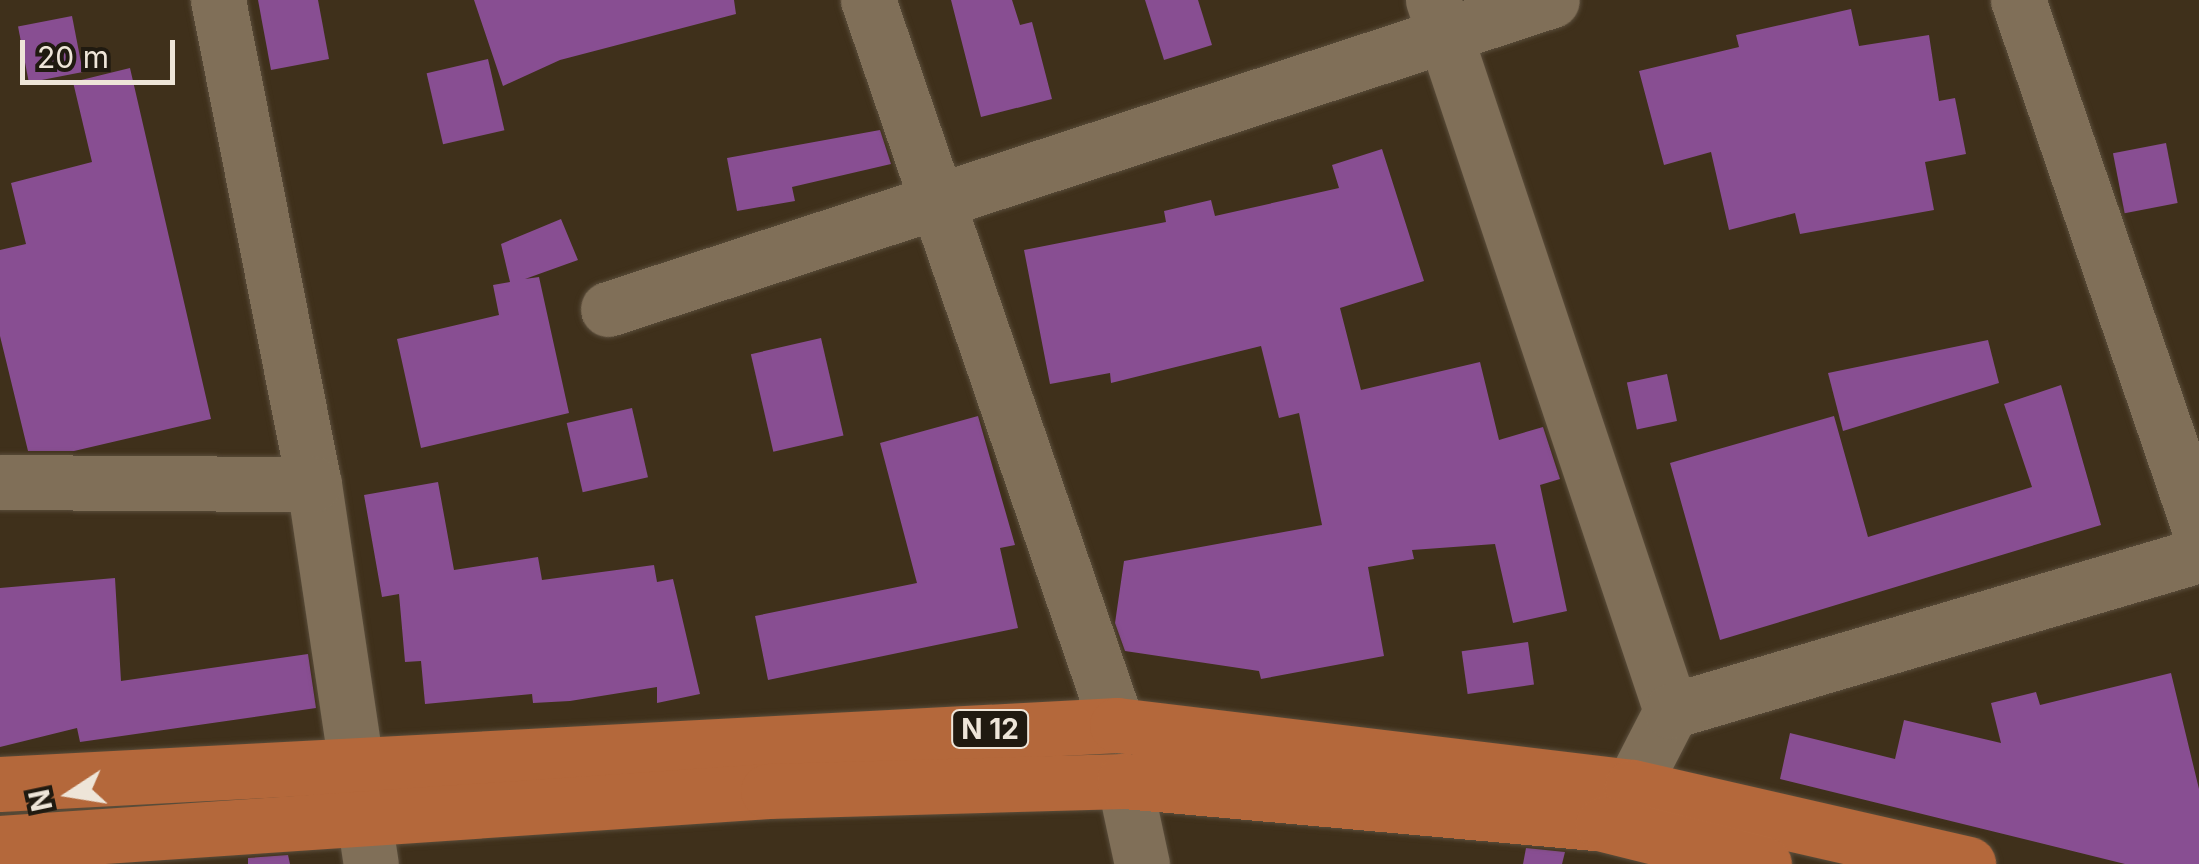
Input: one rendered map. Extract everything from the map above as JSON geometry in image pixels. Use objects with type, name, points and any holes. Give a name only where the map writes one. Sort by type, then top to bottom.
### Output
[{"type":"main road","name":"N 12","points":[[0,784],[358,759],[1117,725],[1632,787],[1968,864]]},
{"type":"main road","name":"N 12","points":[[0,843],[368,844],[768,791],[1124,781],[1603,824],[1764,864]]},
{"type":"street","points":[[218,0],[314,484],[368,844]]},
{"type":"street","points":[[868,0],[1117,725]]},
{"type":"street","points":[[608,309],[934,200],[1438,17],[1552,0]]},
{"type":"street","points":[[2018,0],[2199,528]]},
{"type":"street","points":[[1438,17],[1671,710],[1632,787]]},
{"type":"street","points":[[0,482],[314,484]]},
{"type":"street","points":[[1671,710],[2199,555]]},
{"type":"street","points":[[1124,781],[1142,864]]},
{"type":"building","points":[[258,0],[318,0],[329,59],[271,70]]},
{"type":"building","points":[[474,0],[734,0],[736,14],[560,60],[503,86]]},
{"type":"building","points":[[951,0],[1012,0],[1020,25],[1032,22],[1052,99],[981,117]]},
{"type":"building","points":[[1145,0],[1198,0],[1212,45],[1164,60]]},
{"type":"building","points":[[1851,9],[1859,46],[1929,35],[1939,101],[1955,98],[1966,154],[1925,162],[1934,210],[1800,234],[1795,213],[1729,230],[1711,152],[1664,165],[1639,71],[1739,47],[1736,35]]},
{"type":"building","points":[[72,16],[83,72],[29,82],[18,26]]},
{"type":"building","points":[[488,59],[504,130],[443,144],[427,73]]},
{"type":"building","points":[[130,68],[211,419],[74,451],[28,451],[0,336],[0,250],[26,244],[11,183],[92,162],[73,82]]},
{"type":"building","points":[[880,130],[891,164],[792,187],[795,201],[737,211],[727,158]]},
{"type":"building","points":[[2166,143],[2178,203],[2125,213],[2113,153]]},
{"type":"building","points":[[1382,149],[1424,281],[1340,308],[1361,390],[1480,362],[1499,440],[1543,427],[1560,479],[1540,485],[1567,611],[1513,623],[1495,544],[1412,550],[1414,559],[1368,567],[1384,656],[1261,679],[1259,671],[1125,651],[1115,623],[1124,561],[1322,525],[1299,413],[1279,418],[1261,346],[1111,383],[1110,373],[1050,384],[1024,250],[1166,222],[1164,211],[1211,200],[1215,216],[1339,188],[1332,165]]},
{"type":"building","points":[[561,219],[578,260],[525,279],[539,277],[569,413],[421,448],[397,339],[499,315],[493,285],[510,282],[501,244]]},
{"type":"building","points":[[821,338],[843,435],[773,452],[751,354]]},
{"type":"building","points":[[1988,340],[1999,383],[1843,431],[1828,373]]},
{"type":"building","points":[[1667,374],[1677,421],[1637,429],[1627,383]]},
{"type":"building","points":[[2061,385],[2101,525],[1720,640],[1670,463],[1834,416],[1868,537],[2032,487],[2004,404]]},
{"type":"building","points":[[632,408],[648,477],[583,492],[567,423]]},
{"type":"building","points":[[978,416],[1015,545],[1000,548],[1018,628],[768,680],[755,616],[917,583],[880,443]]},
{"type":"building","points":[[438,482],[454,570],[538,557],[542,580],[654,565],[657,582],[673,579],[700,694],[657,703],[657,687],[570,701],[533,703],[532,694],[425,704],[421,661],[405,662],[399,594],[382,597],[364,495]]},
{"type":"building","points":[[115,578],[121,681],[308,654],[316,708],[80,742],[77,728],[0,747],[0,588]]},
{"type":"building","points":[[1528,642],[1534,685],[1468,694],[1462,651]]},
{"type":"building","points":[[2171,673],[2199,789],[2199,864],[2125,864],[1780,779],[1790,733],[1895,759],[1904,720],[2001,743],[1991,703],[2036,692],[2040,705]]},
{"type":"building","points":[[1526,848],[1565,852],[1562,864],[1523,864]]},
{"type":"building","points":[[288,855],[290,864],[248,864],[248,858]]}]
